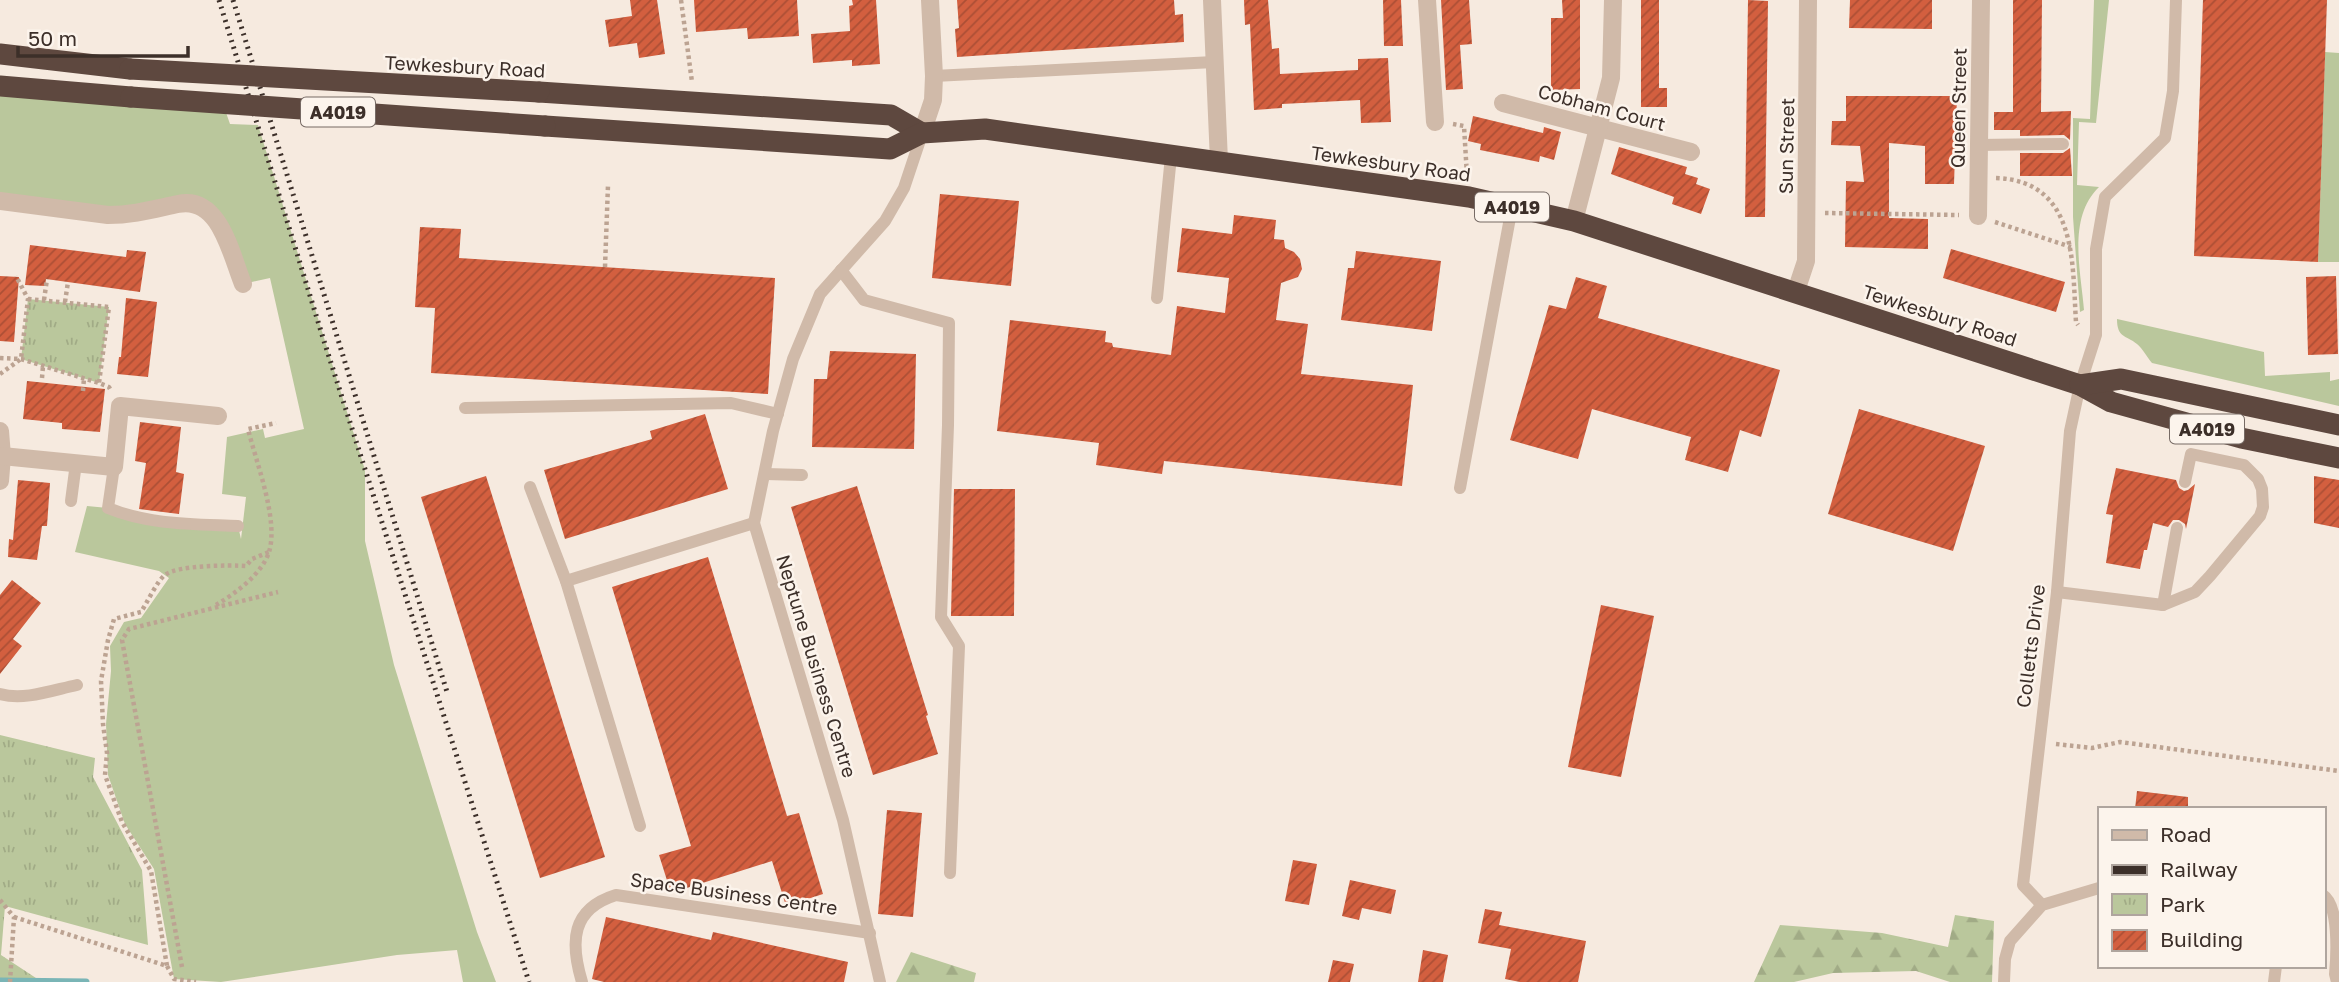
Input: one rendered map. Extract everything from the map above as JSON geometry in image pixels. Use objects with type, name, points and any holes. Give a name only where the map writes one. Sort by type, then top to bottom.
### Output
[{"type":"highway","name":"Tewkesbury Road","points":[[0,54],[130,69],[891,115],[922,133]]},
{"type":"highway","name":"Tewkesbury Road","points":[[0,86],[890,149],[922,133],[985,129],[1469,197],[1574,221],[1796,291],[2080,385],[2111,402],[2215,431],[2339,458]]},
{"type":"highway","name":"Tewkesbury Road","points":[[2080,385],[2121,379],[2339,425]]},
{"type":"street","points":[[922,133],[933,100],[930,0]]},
{"type":"street","points":[[1212,0],[1219,161]]},
{"type":"street","points":[[1427,0],[1435,121]]},
{"type":"street","points":[[1574,221],[1611,78],[1613,0]]},
{"type":"street","name":"Sun Street","points":[[1796,291],[1806,261],[1808,0]]},
{"type":"street","name":"Queen Street","points":[[1978,216],[1981,0]]},
{"type":"street","name":"Cobham Court","points":[[1503,103],[1691,152]]},
{"type":"street","points":[[0,201],[108,215],[126,215],[186,203],[202,206],[213,215],[220,228],[243,284]]},
{"type":"street","points":[[2,456],[114,467],[120,406],[218,416]]},
{"type":"street","points":[[0,430],[0,481]]},
{"type":"lane","name":"Colletts Drive","points":[[2042,905],[2022,885],[2057,592],[2070,431],[2080,385],[2096,335],[2096,249],[2105,197],[2165,138],[2173,91],[2176,0]]},
{"type":"lane","points":[[934,76],[1214,62]]},
{"type":"lane","points":[[566,581],[754,523],[793,359],[820,293],[885,221],[904,188],[922,133]]},
{"type":"lane","points":[[1978,145],[2063,145]]},
{"type":"lane","points":[[1157,298],[1171,156]]},
{"type":"lane","points":[[1460,488],[1512,207]]},
{"type":"lane","points":[[841,270],[864,300],[949,323],[942,617],[959,646],[950,873]]},
{"type":"lane","points":[[465,408],[731,403],[778,414]]},
{"type":"lane","points":[[2057,592],[2163,605],[2195,592],[2260,516],[2263,507],[2262,489],[2258,479],[2244,465],[2190,454],[2185,482]]},
{"type":"lane","points":[[71,501],[76,463]]},
{"type":"lane","points":[[114,467],[108,508],[131,517],[238,526]]},
{"type":"lane","points":[[766,474],[802,475]]},
{"type":"lane","points":[[530,486],[566,581],[640,826]]},
{"type":"lane","name":"Neptune Business Centre","points":[[754,523],[843,820]]},
{"type":"lane","points":[[2163,605],[2177,528]]},
{"type":"lane","points":[[0,694],[29,695],[77,685]]},
{"type":"lane","name":"Space Business Centre","points":[[843,820],[880,982]]},
{"type":"lane","points":[[2004,982],[2004,959],[2010,942],[2042,905],[2098,888]]},
{"type":"lane","name":"Space Business Centre","points":[[582,982],[575,943],[580,921],[598,901],[616,895],[870,933]]},
{"type":"lane","points":[[2325,896],[2335,904],[2338,916],[2335,974],[2337,982]]},
{"type":"path","points":[[681,0],[695,103]]},
{"type":"path","points":[[1435,121],[1464,126],[1469,197]]},
{"type":"path","points":[[1978,177],[2016,178],[2040,192],[2060,215],[2067,228],[2071,247],[2076,322],[2092,346]]},
{"type":"path","points":[[605,267],[608,185]]},
{"type":"path","points":[[1806,213],[1978,216],[2071,247]]},
{"type":"path","points":[[0,374],[21,359],[28,299],[16,276]]},
{"type":"path","points":[[44,300],[47,279]]},
{"type":"path","points":[[65,302],[68,282]]},
{"type":"path","points":[[28,299],[109,307],[99,383]]},
{"type":"path","points":[[0,358],[21,359],[99,383],[109,387],[120,406]]},
{"type":"path","points":[[42,377],[43,366]]},
{"type":"path","points":[[83,391],[84,378]]},
{"type":"path","points":[[211,608],[260,569],[269,552],[271,524],[248,429],[276,423]]},
{"type":"path","points":[[196,982],[174,979],[167,966],[151,871],[122,822],[105,775],[107,753],[101,681],[114,619],[141,612],[165,575],[179,570],[223,565],[246,566],[252,559],[269,552]]},
{"type":"path","points":[[182,967],[122,640],[129,629],[278,592]]},
{"type":"path","points":[[2038,742],[2092,748],[2120,742],[2339,771]]},
{"type":"path","points":[[0,900],[14,917],[167,966]]},
{"type":"path","points":[[10,982],[14,917]]},
{"type":"green space","points":[[2094,0],[2109,0],[2096,123],[2079,122],[2077,185],[2099,187],[2089,200],[2079,229],[2084,310],[2080,312],[2073,217],[2073,118],[2090,119]]},
{"type":"green space","points":[[2325,52],[2339,53],[2339,262],[2318,262]]},
{"type":"green space","points":[[0,86],[223,104],[230,124],[258,125],[365,470],[365,541],[394,665],[477,932],[496,982],[463,982],[457,950],[397,955],[221,982],[174,979],[154,869],[125,824],[108,775],[106,724],[111,671],[110,646],[124,622],[141,618],[169,578],[159,571],[75,552],[87,506],[108,508],[131,517],[238,526],[241,539],[246,497],[222,494],[227,437],[263,429],[265,438],[304,429],[270,278],[243,284],[208,210],[151,211],[0,201]]},
{"type":"green space","points":[[28,299],[109,307],[99,383],[21,359]]},
{"type":"green space","points":[[2117,319],[2264,352],[2265,376],[2330,372],[2330,381],[2339,379],[2339,406],[2152,363],[2139,346],[2120,333]]},
{"type":"green space","points":[[0,735],[95,758],[93,777],[142,870],[148,945],[5,906],[1,955],[39,980],[86,982],[0,982]]},
{"type":"green space","points":[[1955,915],[1994,921],[1992,982],[1950,982],[1916,971],[1833,973],[1794,982],[1754,982],[1780,925],[1882,933],[1948,947]]},
{"type":"green space","points":[[911,952],[976,973],[974,982],[896,982]]},
{"type":"building","points":[[630,0],[657,0],[665,54],[639,58],[637,43],[609,47],[605,20],[632,16]]},
{"type":"building","points":[[694,0],[797,0],[799,36],[748,39],[747,28],[696,32]]},
{"type":"building","points":[[852,0],[876,0],[880,64],[852,66],[852,60],[813,63],[811,34],[850,31],[849,6],[853,5]]},
{"type":"building","points":[[957,0],[1174,0],[1175,15],[1183,14],[1184,42],[957,57]]},
{"type":"building","points":[[1244,0],[1268,0],[1272,49],[1279,48],[1280,74],[1358,70],[1358,59],[1388,58],[1391,122],[1361,123],[1360,100],[1282,104],[1282,108],[1254,110],[1250,24],[1245,25]]},
{"type":"building","points":[[1383,0],[1401,0],[1403,46],[1384,46]]},
{"type":"building","points":[[1441,0],[1469,0],[1472,44],[1460,45],[1463,89],[1446,90]]},
{"type":"building","points":[[1562,0],[1580,0],[1580,89],[1551,90],[1551,18],[1563,18]]},
{"type":"building","points":[[1641,0],[1659,0],[1659,88],[1667,88],[1667,107],[1641,107]]},
{"type":"building","points":[[1748,0],[1768,1],[1765,217],[1745,217]]},
{"type":"building","points":[[1850,0],[1932,0],[1932,29],[1849,28]]},
{"type":"building","points":[[2013,0],[2042,0],[2041,112],[2071,111],[2070,140],[2064,135],[2020,136],[2020,130],[1994,130],[1994,112],[2013,112]]},
{"type":"building","points":[[2203,0],[2327,0],[2318,262],[2194,256]]},
{"type":"building","points":[[1846,96],[1957,96],[1954,184],[1925,184],[1925,146],[1889,143],[1889,218],[1928,219],[1928,249],[1845,247],[1846,181],[1864,182],[1860,146],[1831,145],[1832,121],[1846,121]]},
{"type":"building","points":[[1473,116],[1543,133],[1544,127],[1561,132],[1554,160],[1540,156],[1539,162],[1480,150],[1481,144],[1468,141]]},
{"type":"building","points":[[1619,147],[1687,167],[1685,174],[1698,178],[1696,184],[1710,189],[1701,214],[1672,204],[1674,197],[1611,174]]},
{"type":"building","points":[[2070,148],[2072,176],[2020,176],[2020,153],[2063,153]]},
{"type":"building","points":[[940,194],[1019,201],[1011,286],[932,278]]},
{"type":"building","points":[[1234,215],[1276,220],[1274,239],[1284,240],[1285,248],[1300,259],[1302,269],[1298,277],[1281,283],[1276,320],[1308,324],[1301,374],[1413,385],[1402,486],[1164,461],[1162,474],[1096,465],[1099,443],[997,431],[1010,320],[1106,331],[1105,342],[1112,343],[1113,347],[1171,355],[1177,306],[1225,313],[1229,278],[1177,272],[1182,228],[1232,234]]},
{"type":"building","points":[[420,227],[461,229],[459,258],[775,278],[768,394],[431,373],[435,308],[415,307]]},
{"type":"building","points":[[30,245],[126,257],[127,250],[146,252],[140,292],[46,279],[45,286],[25,285]]},
{"type":"building","points":[[1951,249],[2065,282],[2056,312],[1943,278]]},
{"type":"building","points":[[1356,251],[1441,261],[1432,331],[1341,320],[1348,268],[1354,268]]},
{"type":"building","points":[[0,276],[19,277],[14,342],[0,341]]},
{"type":"building","points":[[2336,276],[2338,354],[2308,355],[2306,277]]},
{"type":"building","points":[[1576,277],[1607,286],[1598,318],[1780,370],[1761,437],[1740,430],[1728,472],[1685,460],[1691,437],[1592,409],[1578,459],[1510,440],[1549,305],[1566,309]]},
{"type":"building","points":[[126,298],[157,302],[148,377],[117,374]]},
{"type":"building","points":[[830,351],[916,354],[914,449],[812,447],[814,379],[827,379]]},
{"type":"building","points":[[27,381],[105,389],[100,432],[62,429],[62,423],[23,419]]},
{"type":"building","points":[[1859,409],[1985,446],[1953,551],[1828,514]]},
{"type":"building","points":[[705,414],[728,489],[565,539],[544,470],[652,439],[650,431]]},
{"type":"building","points":[[140,422],[181,427],[176,472],[184,474],[179,514],[139,509],[146,463],[135,461]]},
{"type":"building","points":[[2116,468],[2176,480],[2179,488],[2184,491],[2195,484],[2186,529],[2185,524],[2179,520],[2173,520],[2168,527],[2153,523],[2140,569],[2106,563],[2113,515],[2106,514]]},
{"type":"building","points":[[486,476],[605,857],[540,878],[421,497]]},
{"type":"building","points":[[2314,476],[2339,480],[2339,528],[2314,523]]},
{"type":"building","points":[[18,480],[50,483],[47,526],[42,526],[37,560],[8,557],[9,539],[13,540]]},
{"type":"building","points":[[857,486],[938,754],[873,775],[791,507]]},
{"type":"building","points":[[954,489],[1015,489],[1014,616],[951,616]]},
{"type":"building","points":[[708,557],[787,816],[799,813],[823,894],[786,906],[772,861],[671,893],[659,855],[691,846],[612,587]]},
{"type":"building","points":[[12,580],[41,603],[13,639],[22,646],[0,674],[0,595]]},
{"type":"building","points":[[1601,605],[1654,616],[1621,777],[1568,767]]},
{"type":"building","points":[[2137,791],[2188,797],[2188,807],[2135,807]]},
{"type":"building","points":[[887,810],[922,813],[913,917],[878,914]]},
{"type":"building","points":[[1293,860],[1317,864],[1309,905],[1285,901]]},
{"type":"building","points":[[1350,880],[1396,890],[1391,914],[1362,908],[1359,920],[1342,916]]},
{"type":"building","points":[[1485,909],[1502,912],[1499,925],[1586,941],[1578,982],[1520,982],[1505,979],[1511,949],[1478,943]]},
{"type":"building","points":[[606,917],[711,940],[713,932],[848,962],[844,982],[604,982],[592,979]]},
{"type":"building","points":[[1423,950],[1448,955],[1443,982],[1418,982]]},
{"type":"building","points":[[1333,960],[1354,964],[1350,982],[1328,982]]},
{"type":"waterway","points":[[0,981],[86,982]]},
{"type":"railway","points":[[219,0],[324,341],[529,982]]},
{"type":"railway","points":[[233,0],[447,692]]}]
